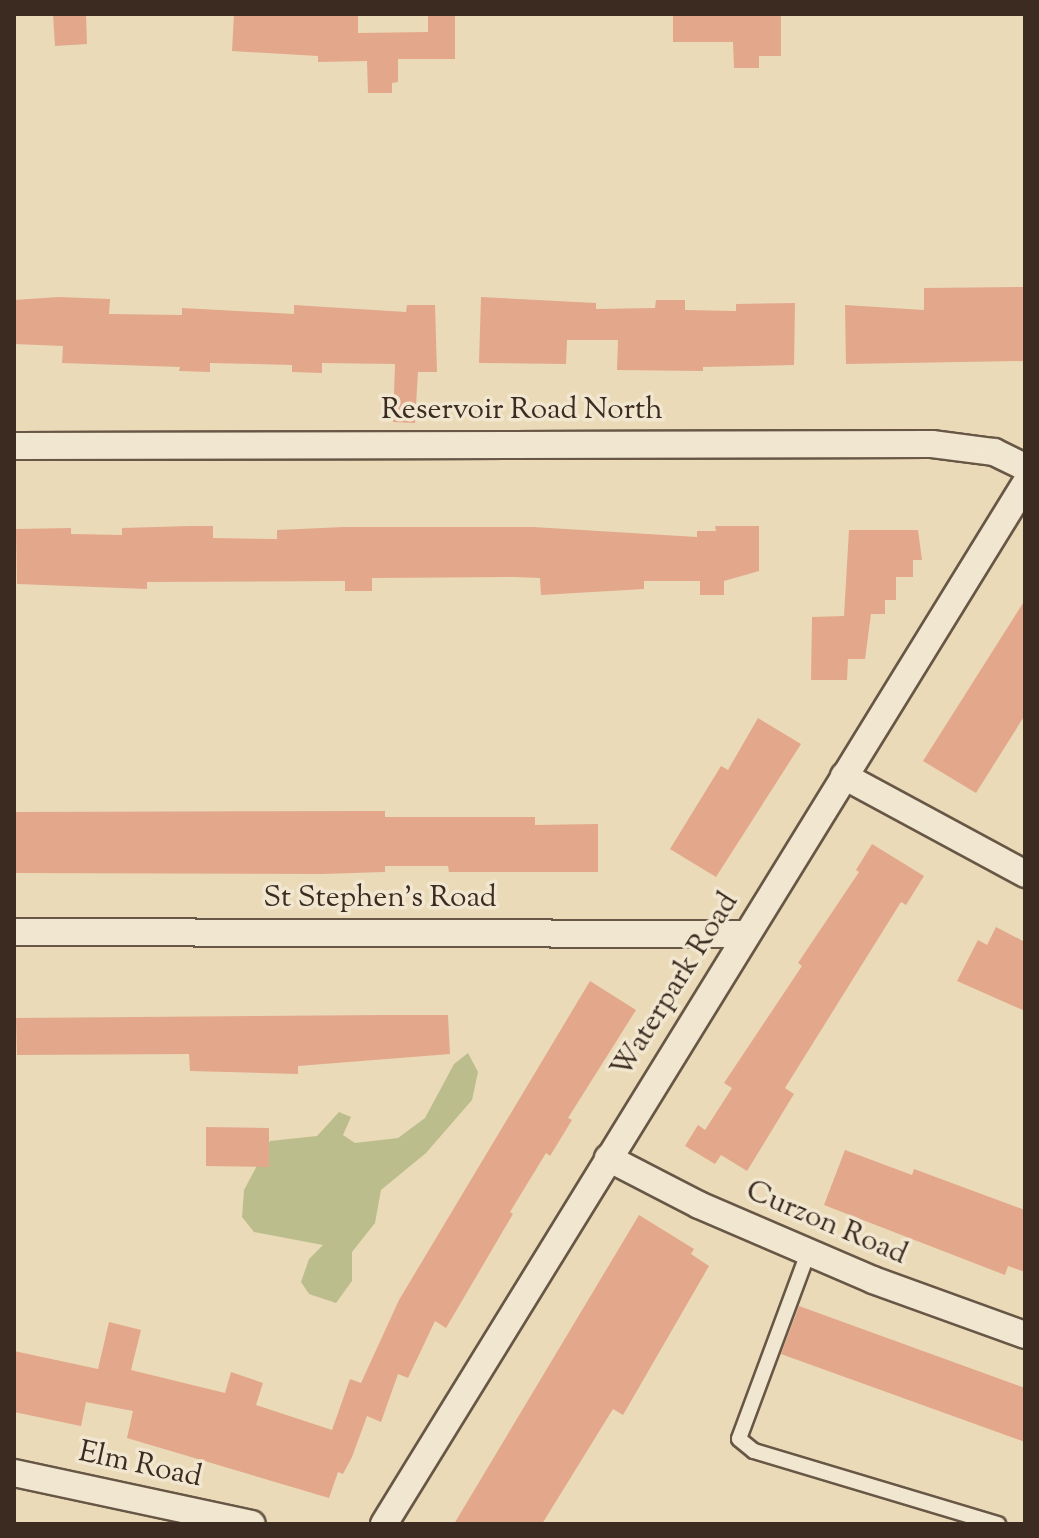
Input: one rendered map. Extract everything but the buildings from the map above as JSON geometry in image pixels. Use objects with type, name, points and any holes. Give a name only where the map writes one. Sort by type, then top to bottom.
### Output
[{"type":"street","name":"Reservoir Road North","points":[[14,446],[932,444],[994,452],[1025,467]]},
{"type":"street","name":"Waterpark Road","points":[[384,1524],[1025,484]]},
{"type":"street","points":[[844,776],[1025,874]]},
{"type":"street","name":"St Stephen's Road","points":[[14,932],[746,934]]},
{"type":"street","name":"Curzon Road","points":[[608,1158],[808,1253],[1025,1335]]},
{"type":"street","name":"Elm Road","points":[[14,1473],[252,1524]]},
{"type":"lane","points":[[808,1253],[739,1439],[754,1451],[998,1524]]},
{"type":"green space","points":[[468,1053],[478,1072],[472,1100],[426,1153],[381,1190],[375,1223],[352,1252],[352,1281],[336,1303],[309,1294],[301,1282],[309,1259],[323,1245],[254,1232],[242,1217],[244,1190],[270,1141],[317,1136],[339,1112],[351,1117],[343,1135],[355,1143],[398,1138],[425,1118],[454,1064]]}]
